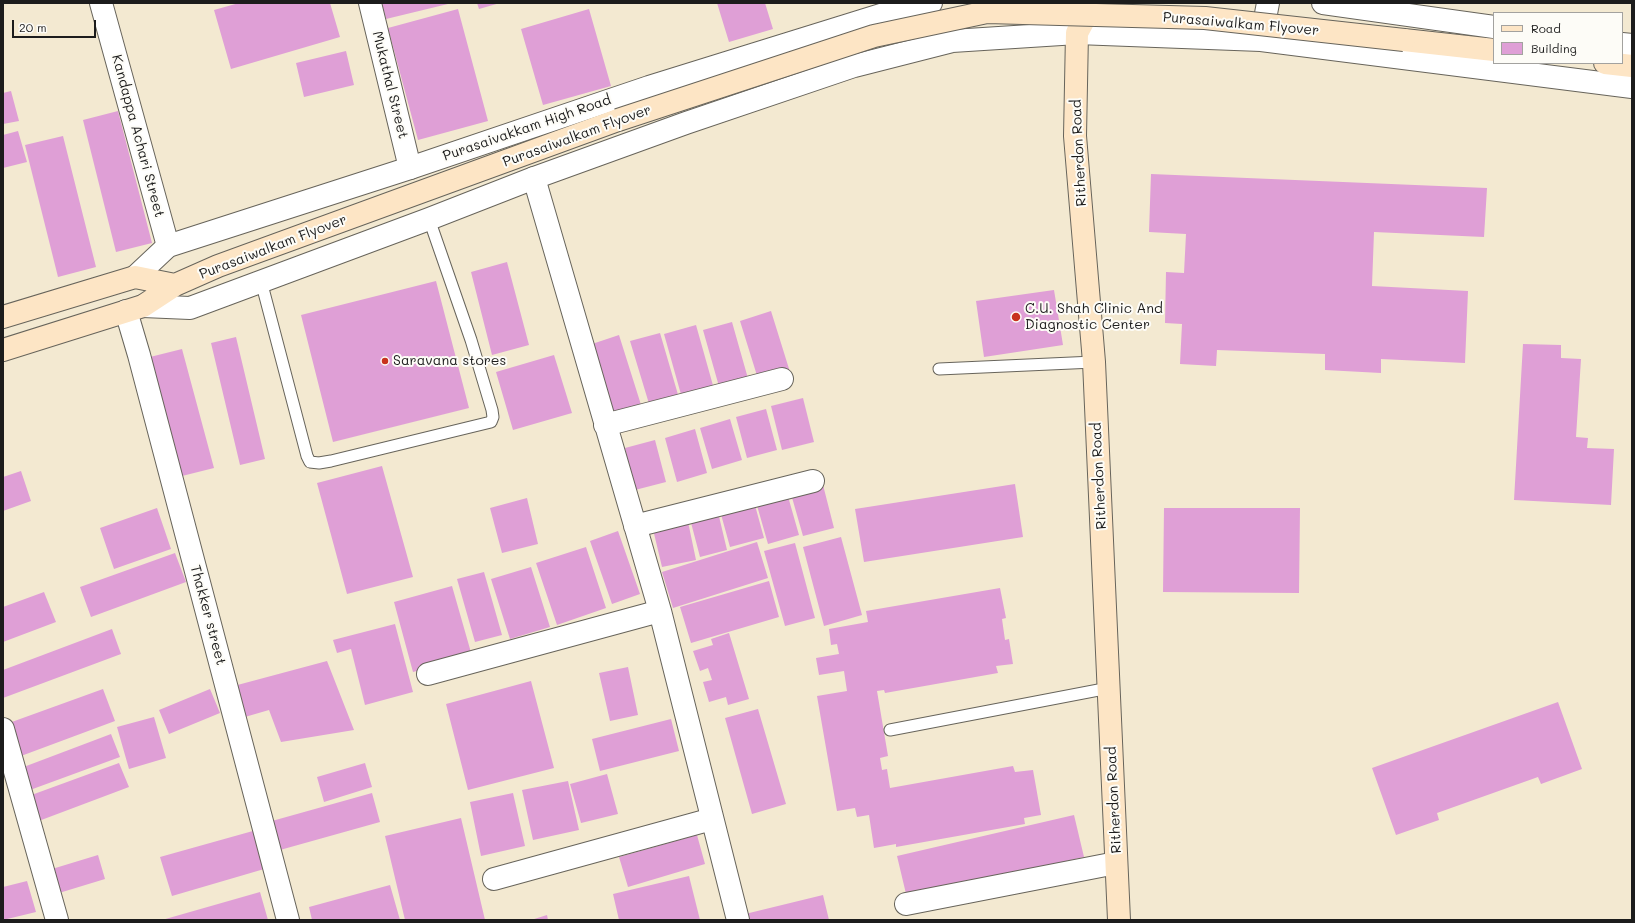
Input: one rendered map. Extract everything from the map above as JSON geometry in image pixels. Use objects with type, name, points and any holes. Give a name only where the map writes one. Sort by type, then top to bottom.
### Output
[{"type":"main road","name":"Purasaiwalkam Flyover","points":[[3,350],[134,308],[175,285],[218,266],[618,120],[874,36],[987,12],[1014,3]]},
{"type":"main road","points":[[1077,33],[1093,3]]},
{"type":"main road","name":"Purasaiwalkam Flyover","points":[[987,12],[1205,18],[1299,27],[1493,50]]},
{"type":"main road","name":"Ritherdon Road","points":[[1077,33],[1075,136],[1094,362],[1119,920]]},
{"type":"main road","points":[[1614,64],[1632,66]]},
{"type":"main road","points":[[3,316],[135,277],[175,285]]},
{"type":"street","name":"Kandappa Achari Street","points":[[101,3],[168,246]]},
{"type":"street","name":"Mukathal Street","points":[[370,3],[410,168]]},
{"type":"street","name":"Purasaivakkam High Road","points":[[135,277],[168,246],[410,168],[884,8],[931,3]]},
{"type":"street","points":[[1261,40],[1268,3]]},
{"type":"street","points":[[1323,3],[1493,27]]},
{"type":"street","points":[[134,308],[190,308],[429,220],[534,178],[854,66],[952,41],[1077,33],[1261,40],[1632,88]]},
{"type":"street","points":[[534,178],[660,611],[738,920]]},
{"type":"street","name":"Thakker street","points":[[134,308],[139,355],[288,920]]},
{"type":"street","points":[[605,425],[782,379]]},
{"type":"street","points":[[635,526],[813,481]]},
{"type":"street","points":[[428,674],[660,611]]},
{"type":"street","points":[[3,729],[57,920]]},
{"type":"street","points":[[494,879],[712,819]]},
{"type":"street","points":[[906,904],[1116,863]]},
{"type":"lane","points":[[261,281],[307,456],[310,462],[319,463],[331,461],[491,422],[493,417],[492,410],[471,340],[429,220]]},
{"type":"lane","points":[[939,369],[1094,362]]},
{"type":"lane","points":[[890,730],[1109,688]]},
{"type":"building","points":[[239,3],[330,3],[340,37],[231,69],[214,10]]},
{"type":"building","points":[[382,3],[448,3],[448,4],[386,19]]},
{"type":"building","points":[[477,3],[500,3],[479,9]]},
{"type":"building","points":[[717,3],[765,3],[773,29],[729,42]]},
{"type":"building","points":[[458,9],[488,121],[418,140],[388,28]]},
{"type":"building","points":[[589,9],[611,86],[543,105],[521,29]]},
{"type":"building","points":[[346,51],[354,85],[304,97],[296,63]]},
{"type":"building","points":[[11,91],[19,121],[3,124],[3,93]]},
{"type":"building","points":[[118,111],[152,243],[116,252],[83,120]]},
{"type":"building","points":[[18,131],[27,162],[3,168],[3,135]]},
{"type":"building","points":[[63,136],[96,267],[58,277],[25,145]]},
{"type":"building","points":[[1151,174],[1487,188],[1484,237],[1374,232],[1372,286],[1468,291],[1465,363],[1381,359],[1381,373],[1325,370],[1325,354],[1217,350],[1216,366],[1180,364],[1182,324],[1165,323],[1166,272],[1184,273],[1186,234],[1149,232]]},
{"type":"building","points":[[507,262],[529,345],[492,355],[471,272]]},
{"type":"building","name":"Saravana stores","points":[[436,281],[469,408],[333,442],[301,315]]},
{"type":"building","points":[[1054,290],[1063,345],[984,357],[976,301]]},
{"type":"building","points":[[771,311],[790,372],[759,382],[740,321]]},
{"type":"building","points":[[732,322],[749,382],[720,390],[703,330]]},
{"type":"building","points":[[696,325],[714,389],[682,398],[664,334]]},
{"type":"building","points":[[660,333],[679,398],[650,407],[630,341]]},
{"type":"building","points":[[619,335],[642,408],[612,417],[589,345]]},
{"type":"building","points":[[236,337],[265,459],[240,465],[211,343]]},
{"type":"building","points":[[1523,344],[1561,345],[1561,358],[1581,359],[1576,437],[1588,438],[1587,448],[1614,449],[1611,505],[1514,500]]},
{"type":"building","points":[[182,349],[214,468],[178,477],[146,358]]},
{"type":"building","points":[[554,355],[572,413],[513,430],[496,372]]},
{"type":"building","points":[[803,398],[814,442],[782,450],[771,406]]},
{"type":"building","points":[[766,409],[777,450],[747,458],[736,417]]},
{"type":"building","points":[[730,419],[742,460],[712,469],[700,428]]},
{"type":"building","points":[[695,429],[707,473],[677,482],[665,438]]},
{"type":"building","points":[[655,440],[666,482],[635,490],[625,448]]},
{"type":"building","points":[[382,466],[413,577],[347,594],[317,483]]},
{"type":"building","points":[[21,471],[31,501],[3,511],[3,477]]},
{"type":"building","points":[[1015,484],[1023,537],[864,562],[855,509]]},
{"type":"building","points":[[823,485],[834,528],[803,536],[791,494]]},
{"type":"building","points":[[787,493],[799,535],[768,544],[756,502]]},
{"type":"building","points":[[527,498],[538,544],[502,553],[490,508]]},
{"type":"building","points":[[753,498],[764,538],[730,547],[719,507]]},
{"type":"building","points":[[157,508],[171,549],[114,569],[100,528]]},
{"type":"building","points":[[717,508],[727,550],[700,557],[689,515]]},
{"type":"building","points":[[1164,508],[1300,508],[1299,593],[1163,592]]},
{"type":"building","points":[[687,517],[696,560],[662,567],[652,525]]},
{"type":"building","points":[[618,531],[640,594],[612,604],[590,541]]},
{"type":"building","points":[[841,537],[862,615],[824,626],[803,547]]},
{"type":"building","points":[[757,542],[768,578],[673,608],[662,572]]},
{"type":"building","points":[[795,543],[815,618],[785,626],[764,551]]},
{"type":"building","points":[[586,547],[606,608],[557,625],[536,563]]},
{"type":"building","points":[[175,553],[186,582],[91,617],[80,587]]},
{"type":"building","points":[[531,567],[550,627],[510,639],[491,579]]},
{"type":"building","points":[[484,572],[502,635],[475,642],[457,579]]},
{"type":"building","points":[[769,581],[779,617],[691,643],[680,607]]},
{"type":"building","points":[[452,586],[472,656],[413,672],[394,602]]},
{"type":"building","points":[[1000,588],[1006,618],[1002,619],[1005,640],[1009,639],[1013,664],[996,666],[998,673],[885,693],[884,690],[877,691],[888,756],[880,758],[882,770],[887,769],[890,788],[1013,766],[1015,772],[1033,770],[1041,815],[1024,818],[1025,824],[896,847],[896,844],[874,848],[869,815],[857,817],[855,808],[837,811],[817,696],[847,691],[844,671],[819,675],[816,658],[839,654],[837,644],[831,645],[829,629],[868,622],[866,611]]},
{"type":"building","points":[[44,592],[56,622],[3,642],[3,607]]},
{"type":"building","points":[[395,624],[413,692],[365,705],[351,649],[337,653],[333,640]]},
{"type":"building","points":[[112,629],[121,654],[3,698],[3,670]]},
{"type":"building","points":[[729,633],[749,699],[728,705],[726,697],[709,702],[703,682],[712,680],[708,668],[700,671],[693,651],[713,645],[711,639]]},
{"type":"building","points":[[327,661],[354,730],[281,742],[269,710],[238,719],[230,687]]},
{"type":"building","points":[[628,667],[638,715],[610,721],[599,673]]},
{"type":"building","points":[[531,681],[554,768],[468,790],[446,704]]},
{"type":"building","points":[[103,689],[115,721],[21,756],[9,723]]},
{"type":"building","points":[[210,689],[220,713],[169,734],[159,710]]},
{"type":"building","points":[[1558,702],[1582,769],[1541,784],[1538,777],[1437,813],[1439,820],[1396,835],[1372,768]]},
{"type":"building","points":[[758,709],[786,804],[752,814],[725,718]]},
{"type":"building","points":[[154,717],[166,758],[129,769],[117,727]]},
{"type":"building","points":[[671,719],[679,751],[600,771],[592,739]]},
{"type":"building","points":[[111,734],[120,757],[30,790],[21,768]]},
{"type":"building","points":[[119,763],[129,787],[36,822],[26,797]]},
{"type":"building","points":[[365,763],[372,787],[324,802],[317,777]]},
{"type":"building","points":[[607,774],[618,814],[581,823],[570,784]]},
{"type":"building","points":[[568,781],[579,830],[533,840],[522,790]]},
{"type":"building","points":[[372,793],[380,822],[280,850],[272,821]]},
{"type":"building","points":[[513,793],[525,846],[481,856],[470,802]]},
{"type":"building","points":[[1074,815],[1084,857],[907,898],[897,856]]},
{"type":"building","points":[[461,818],[485,920],[405,920],[385,836]]},
{"type":"building","points":[[260,829],[271,867],[172,896],[160,857]]},
{"type":"building","points":[[697,835],[705,864],[628,887],[619,857]]},
{"type":"building","points":[[98,855],[105,879],[59,893],[52,869]]},
{"type":"building","points":[[689,876],[700,920],[619,920],[613,894]]},
{"type":"building","points":[[27,881],[36,912],[3,920],[3,887]]},
{"type":"building","points":[[390,885],[400,920],[312,920],[309,907]]},
{"type":"building","points":[[260,892],[268,920],[162,920]]},
{"type":"building","points":[[823,895],[829,920],[742,920],[741,915]]},
{"type":"building","points":[[547,915],[548,920],[531,920]]},
{"type":"place","name":"C.U. Shah Clinic And Diagnostic Center","points":[[1016,317]]},
{"type":"place","name":"Saravana stores","points":[[385,361]]}]
